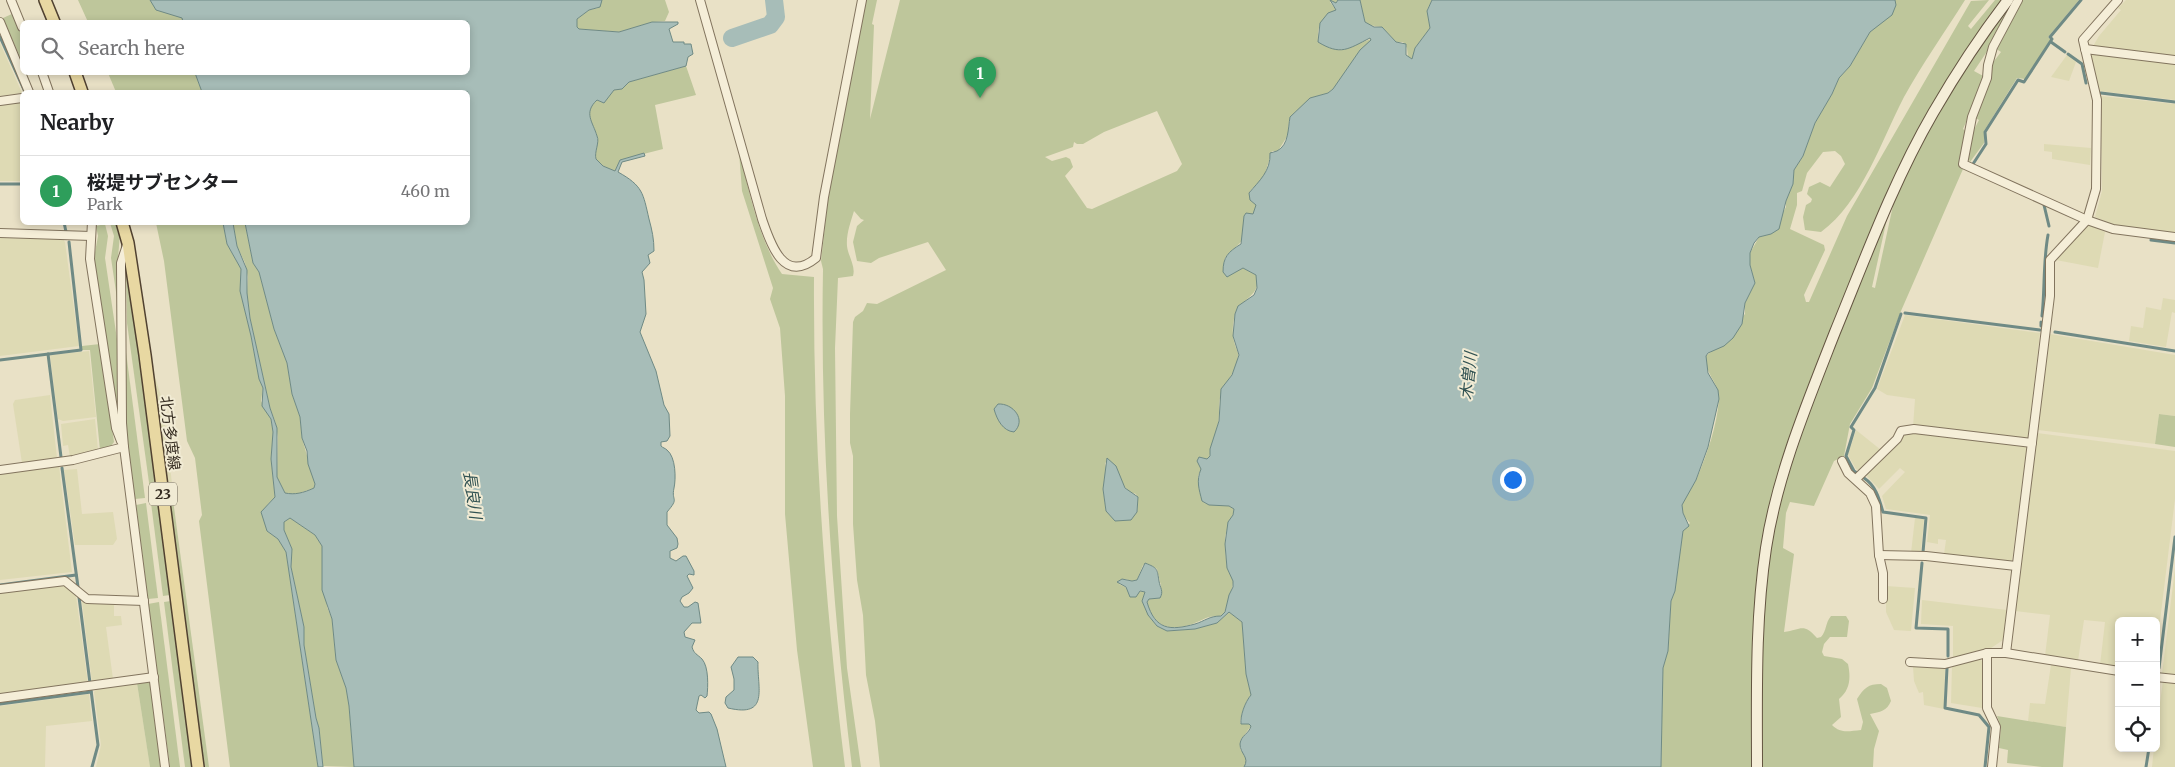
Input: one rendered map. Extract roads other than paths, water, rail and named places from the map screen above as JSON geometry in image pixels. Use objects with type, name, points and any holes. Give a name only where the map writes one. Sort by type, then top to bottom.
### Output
[{"type":"main road","points":[[44,0],[53,20]]},
{"type":"main road","points":[[76,75],[81,90]]},
{"type":"main road","name":"北方多度線","points":[[123,225],[128,243],[145,355],[198,767]]},
{"type":"street","points":[[11,0],[20,22]]},
{"type":"street","points":[[700,0],[762,219],[772,248],[778,258],[787,264],[795,266],[811,262],[816,258],[824,197],[862,0]]},
{"type":"street","points":[[1757,767],[1762,580],[1766,546],[1783,478],[1814,385],[1876,232],[1915,147],[1933,113],[2008,0]]},
{"type":"street","points":[[2018,0],[1993,47],[1988,64],[1987,78],[1972,117],[1963,164],[2087,220],[2113,229],[2175,237]]},
{"type":"street","points":[[2006,654],[2050,296],[2050,260],[2087,220],[2096,189],[2097,100],[2083,40],[2118,0]]},
{"type":"street","points":[[0,22],[20,70]]},
{"type":"street","points":[[2085,49],[2175,60]]},
{"type":"street","points":[[22,75],[28,90]]},
{"type":"street","points":[[43,75],[48,90]]},
{"type":"street","points":[[0,101],[20,98]]},
{"type":"street","points":[[92,225],[90,259],[116,428],[124,448]]},
{"type":"street","points":[[0,233],[91,236]]},
{"type":"street","points":[[128,243],[121,263],[122,423],[166,767]]},
{"type":"street","points":[[1856,479],[1898,439],[1901,431],[1914,429],[2032,443]]},
{"type":"street","points":[[0,470],[73,460],[124,448]]},
{"type":"street","points":[[1842,461],[1848,473],[1870,493],[1876,506],[1884,599]]},
{"type":"street","points":[[1879,555],[1926,556],[2016,566]]},
{"type":"street","points":[[0,589],[65,581],[87,599],[144,601]]},
{"type":"street","points":[[1987,653],[1987,708],[1996,727],[1992,767]]},
{"type":"street","points":[[1910,662],[1944,664],[1987,653],[2006,654],[2115,670]]},
{"type":"street","points":[[0,698],[154,677]]},
{"type":"street","points":[[2160,677],[2175,679]]},
{"type":"water","name":"長良川","points":[[150,0],[602,0],[600,7],[589,10],[577,19],[577,27],[579,29],[619,32],[652,22],[678,22],[678,24],[669,29],[673,42],[691,44],[693,54],[688,57],[686,66],[629,82],[622,89],[614,90],[604,103],[597,100],[591,109],[590,118],[598,138],[596,159],[603,166],[615,171],[620,160],[644,153],[645,156],[622,162],[618,172],[633,182],[641,191],[653,235],[654,251],[648,255],[650,263],[642,272],[646,314],[640,332],[656,371],[664,405],[669,414],[670,436],[667,441],[661,442],[661,446],[670,453],[675,468],[674,502],[667,512],[667,525],[677,538],[678,544],[677,548],[670,551],[670,558],[676,561],[686,556],[694,571],[694,575],[689,574],[687,576],[693,588],[680,601],[684,607],[688,607],[695,602],[698,603],[701,623],[692,623],[684,632],[685,637],[695,640],[692,647],[695,653],[702,659],[707,672],[707,696],[705,698],[701,695],[699,696],[696,710],[699,713],[709,712],[711,714],[717,729],[726,767],[354,767],[346,688],[336,660],[332,619],[322,590],[322,546],[315,535],[290,518],[284,522],[284,530],[292,549],[291,567],[304,627],[304,645],[319,728],[323,767],[318,767],[286,552],[278,539],[267,531],[261,512],[275,497],[271,459],[273,432],[271,419],[262,406],[263,388],[259,379],[240,291],[241,269],[227,244],[223,225],[233,225],[237,246],[247,270],[250,318],[270,408],[277,428],[277,477],[285,493],[303,492],[314,488],[315,484],[308,464],[307,451],[302,438],[300,417],[292,394],[287,363],[274,329],[259,272],[253,263],[245,225],[470,225],[470,90],[201,90],[196,75],[470,75],[470,20],[182,20],[182,18],[156,10]]},
{"type":"water","name":"木曽川","points":[[1330,0],[1336,3],[1338,0],[1360,0],[1365,22],[1374,27],[1382,27],[1396,42],[1406,44],[1406,55],[1412,59],[1415,48],[1430,28],[1427,11],[1432,0],[1895,0],[1896,5],[1892,15],[1870,32],[1850,66],[1839,78],[1815,123],[1803,156],[1794,170],[1793,184],[1786,201],[1779,229],[1771,234],[1759,237],[1754,243],[1750,253],[1750,265],[1755,283],[1745,303],[1742,324],[1733,338],[1724,346],[1708,353],[1706,356],[1708,373],[1718,390],[1719,399],[1708,447],[1696,480],[1682,505],[1683,513],[1689,526],[1683,531],[1675,591],[1671,601],[1668,651],[1663,668],[1661,767],[1244,767],[1246,761],[1240,744],[1251,726],[1249,724],[1241,724],[1241,721],[1245,705],[1251,695],[1246,674],[1242,622],[1229,612],[1217,623],[1195,629],[1167,631],[1157,626],[1148,615],[1142,601],[1145,592],[1140,591],[1136,597],[1130,597],[1126,587],[1117,582],[1122,579],[1137,580],[1145,563],[1155,568],[1162,593],[1160,598],[1149,599],[1147,602],[1154,618],[1165,626],[1186,626],[1221,616],[1225,612],[1233,581],[1227,568],[1225,544],[1228,522],[1233,515],[1234,509],[1229,506],[1209,505],[1202,501],[1198,481],[1201,469],[1197,461],[1199,457],[1207,459],[1210,456],[1210,449],[1219,421],[1221,389],[1232,375],[1239,355],[1233,336],[1235,314],[1238,306],[1254,295],[1257,288],[1256,275],[1243,268],[1227,277],[1223,272],[1224,262],[1230,252],[1241,244],[1244,216],[1246,213],[1253,214],[1256,205],[1250,200],[1249,193],[1269,165],[1270,153],[1277,151],[1284,145],[1290,117],[1310,98],[1328,93],[1333,89],[1360,50],[1371,40],[1370,38],[1350,48],[1339,50],[1318,42],[1320,23],[1328,13],[1336,10]]},
{"type":"water","points":[[998,404],[1009,406],[1019,418],[1018,427],[1014,432],[1007,430],[999,421],[994,409]]},
{"type":"water","points":[[1107,458],[1116,466],[1125,488],[1138,497],[1137,512],[1131,520],[1115,521],[1106,511],[1103,489]]},
{"type":"water","points":[[738,657],[753,657],[758,662],[758,698],[756,705],[750,709],[728,708],[725,703],[726,697],[734,690],[731,667]]},
{"type":"waterway","points":[[732,38],[770,25],[776,17],[774,0]]},
{"type":"waterway","points":[[1973,164],[1986,144],[1985,132],[2018,80],[2024,82],[2052,39],[2050,37],[2081,0]]},
{"type":"waterway","points":[[0,37],[24,90]]},
{"type":"waterway","points":[[2051,42],[2065,52]]},
{"type":"waterway","points":[[2068,54],[2082,64],[2086,83]]},
{"type":"waterway","points":[[2101,93],[2175,102]]},
{"type":"waterway","points":[[0,184],[20,184]]},
{"type":"waterway","points":[[2044,205],[2049,226]]},
{"type":"waterway","points":[[65,225],[66,232]]},
{"type":"waterway","points":[[2042,316],[2045,255],[2048,235]]},
{"type":"waterway","points":[[2151,240],[2175,243]]},
{"type":"waterway","points":[[0,360],[81,350],[69,242]]},
{"type":"waterway","points":[[1905,313],[2040,330]]},
{"type":"waterway","points":[[1857,473],[1846,456],[1854,430],[1851,427],[1875,388],[1901,314]]},
{"type":"waterway","points":[[2055,332],[2175,351]]},
{"type":"waterway","points":[[48,354],[61,457]]},
{"type":"waterway","points":[[62,468],[78,587]]},
{"type":"waterway","points":[[1864,478],[1874,489],[1883,512],[1926,518],[1923,552]]},
{"type":"waterway","points":[[2160,662],[2175,537]]},
{"type":"waterway","points":[[1922,563],[1916,628],[1948,629],[1948,656]]},
{"type":"waterway","points":[[0,585],[76,575]]},
{"type":"waterway","points":[[79,597],[90,683]]},
{"type":"waterway","points":[[1947,668],[1945,708],[1979,715],[1989,727],[1985,767]]},
{"type":"waterway","points":[[91,690],[98,745],[92,767]]},
{"type":"waterway","points":[[0,704],[91,692]]},
{"type":"waterway","points":[[2146,767],[2148,752]]},
{"type":"place","name":"桜堤サブセンター","points":[[980,98]]}]
